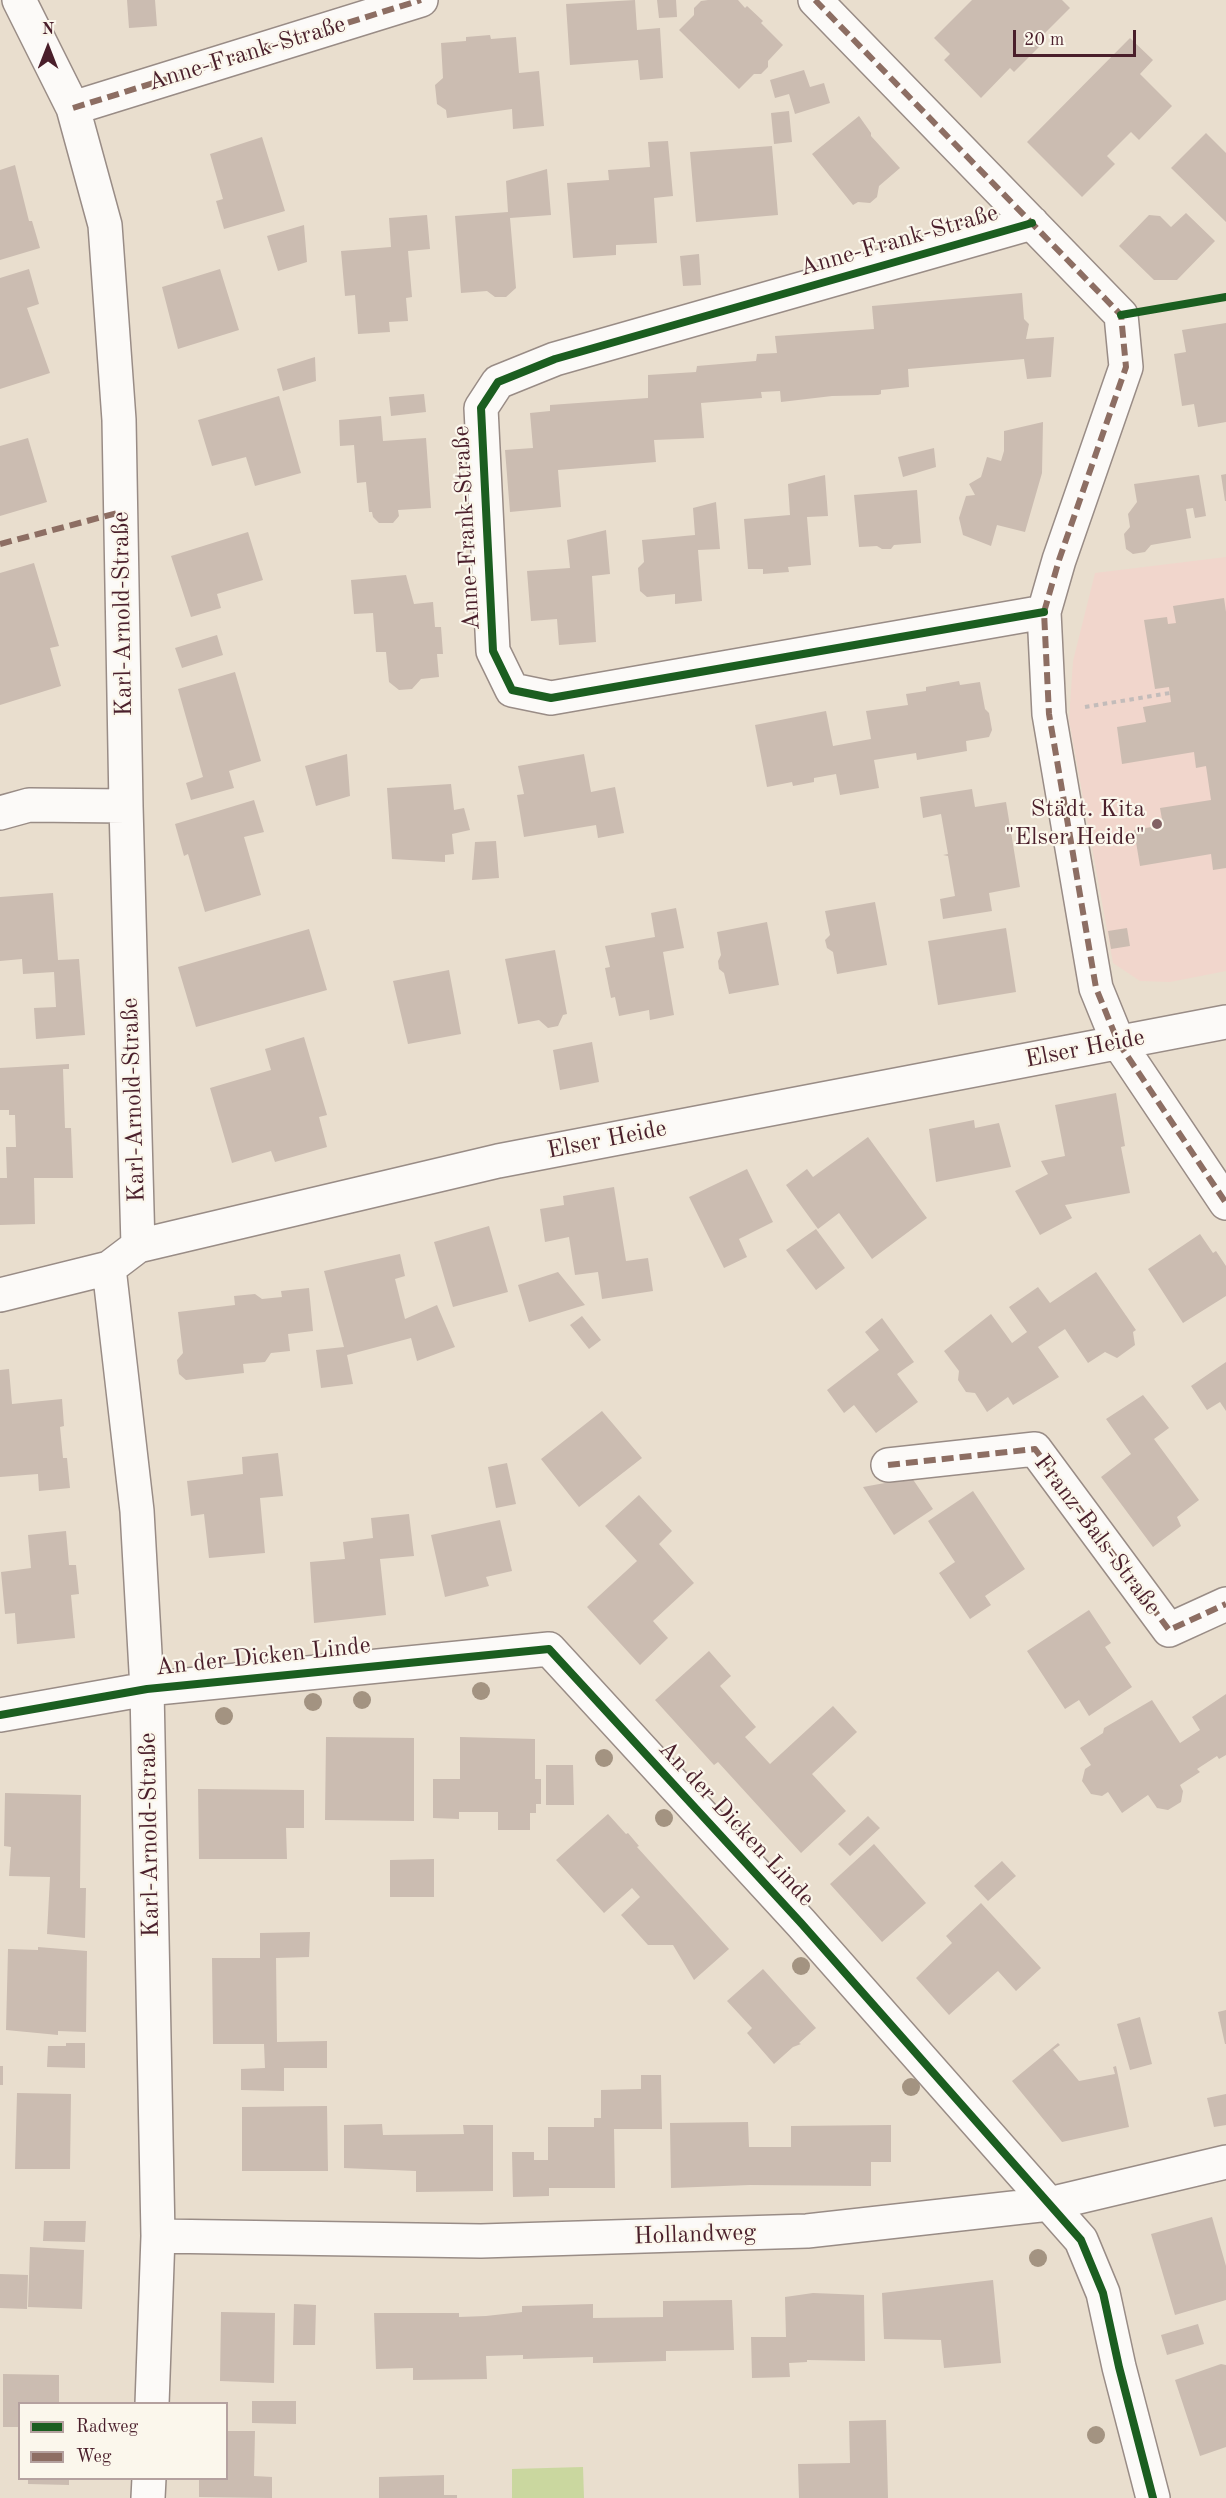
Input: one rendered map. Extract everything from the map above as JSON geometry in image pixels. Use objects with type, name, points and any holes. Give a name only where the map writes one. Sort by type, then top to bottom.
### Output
[{"type":"street","name":"Karl-Arnold-Straße","points":[[18,0],[73,108],[105,225],[119,420],[126,806],[138,1246]]},
{"type":"street","name":"Anne-Frank-Straße","points":[[73,108],[421,0]]},
{"type":"street","name":"Anne-Frank-Straße","points":[[815,0],[1121,315],[1126,368],[1059,560],[1044,612],[1049,714],[1096,988],[1118,1042]]},
{"type":"street","name":"Anne-Frank-Straße","points":[[1032,223],[555,359],[498,382],[480,408],[493,651],[512,690],[551,698],[1044,612]]},
{"type":"street","points":[[0,813],[29,805],[126,806]]},
{"type":"street","name":"Elser Heide","points":[[0,1295],[109,1268],[138,1246],[498,1161],[1226,1022]]},
{"type":"street","points":[[1118,1042],[1226,1203]]},
{"type":"street","name":"Karl-Arnold-Straße","points":[[109,1268],[137,1511],[147,1689],[158,2236],[152,2402]]},
{"type":"street","name":"Franz-Bals-Straße","points":[[888,1465],[1035,1449],[1169,1630],[1226,1604]]},
{"type":"street","name":"An der Dicken Linde","points":[[0,1715],[147,1689],[549,1649],[801,1923],[1081,2240],[1103,2294],[1119,2367],[1154,2498]]},
{"type":"street","name":"Hollandweg","points":[[158,2236],[481,2241],[795,2231],[1049,2204],[1226,2162]]},
{"type":"street","points":[[148,2498],[149,2480]]},
{"type":"path","points":[[1049,714],[1170,693]]},
{"type":"shaded area","name":"Städt. Kita \"Elser Heide\"","points":[[1226,557],[1226,971],[1170,982],[1140,981],[1113,963],[1069,720],[1073,661],[1095,573]]},
{"type":"green space","points":[[583,2467],[584,2498],[512,2498],[512,2469]]},
{"type":"building","points":[[127,0],[155,0],[157,26],[129,28]]},
{"type":"building","points":[[635,0],[637,30],[660,28],[663,78],[640,80],[638,60],[570,65],[566,4]]},
{"type":"building","points":[[657,0],[676,0],[677,17],[659,18]]},
{"type":"building","points":[[738,0],[763,21],[761,23],[783,45],[768,61],[768,67],[761,74],[754,74],[739,89],[679,30],[694,15],[694,8],[701,1]]},
{"type":"building","points":[[972,0],[1062,0],[1070,8],[1041,37],[1045,41],[1014,72],[1010,68],[981,98],[944,60],[950,54],[934,38]]},
{"type":"building","points":[[490,35],[491,39],[516,37],[519,73],[539,71],[544,126],[513,129],[512,109],[447,118],[446,110],[437,104],[435,85],[443,78],[441,43],[466,41],[466,37]]},
{"type":"building","points":[[1130,38],[1153,60],[1140,74],[1172,106],[1139,140],[1131,132],[1107,156],[1115,164],[1082,197],[1027,142]]},
{"type":"building","points":[[804,70],[810,87],[824,83],[830,103],[795,114],[789,94],[775,98],[770,80]]},
{"type":"building","points":[[789,111],[792,142],[774,144],[771,113]]},
{"type":"building","points":[[859,116],[871,136],[900,168],[879,186],[877,197],[870,203],[858,202],[853,205],[812,154]]},
{"type":"building","points":[[1206,133],[1226,153],[1226,222],[1171,168]]},
{"type":"building","points":[[262,137],[285,211],[224,229],[216,201],[223,199],[210,154]]},
{"type":"building","points":[[668,141],[673,196],[654,198],[657,243],[616,245],[616,255],[573,258],[567,183],[609,180],[608,170],[650,167],[648,142]]},
{"type":"building","points":[[772,146],[778,215],[696,222],[690,152]]},
{"type":"building","points":[[15,165],[29,221],[32,221],[40,248],[0,260],[0,170]]},
{"type":"building","points":[[547,169],[551,215],[510,218],[516,288],[506,297],[495,297],[487,291],[461,293],[455,216],[508,212],[506,181]]},
{"type":"building","points":[[1186,213],[1215,241],[1177,280],[1154,280],[1119,246],[1149,215],[1160,216],[1171,227]]},
{"type":"building","points":[[427,215],[430,249],[408,251],[412,297],[406,298],[408,321],[389,322],[390,332],[358,334],[355,295],[345,296],[341,251],[391,247],[389,218]]},
{"type":"building","points":[[304,225],[307,262],[278,271],[267,236]]},
{"type":"building","points":[[699,254],[701,285],[683,286],[680,256]]},
{"type":"building","points":[[29,269],[39,304],[27,308],[50,373],[0,389],[0,278]]},
{"type":"building","points":[[220,269],[239,330],[178,349],[162,287]]},
{"type":"building","points":[[1022,293],[1024,319],[1029,324],[1026,339],[1054,337],[1051,377],[1027,379],[1024,359],[908,369],[909,387],[881,390],[881,394],[878,395],[832,396],[781,402],[780,391],[761,392],[762,398],[701,403],[704,438],[654,440],[656,462],[558,470],[561,507],[510,512],[505,450],[533,448],[530,413],[550,411],[550,405],[648,398],[648,375],[696,372],[697,366],[756,361],[757,354],[777,353],[775,336],[874,329],[872,306]]},
{"type":"building","points":[[1226,323],[1226,422],[1198,427],[1194,404],[1182,406],[1174,354],[1186,352],[1182,330]]},
{"type":"building","points":[[315,357],[316,381],[283,391],[277,369]]},
{"type":"building","points":[[424,394],[426,412],[391,416],[389,397]]},
{"type":"building","points":[[279,396],[301,473],[255,486],[246,457],[212,466],[198,420]]},
{"type":"building","points":[[381,416],[383,441],[426,438],[431,508],[398,510],[399,516],[393,523],[379,523],[373,517],[372,512],[369,512],[366,482],[357,483],[354,445],[340,446],[339,420]]},
{"type":"building","points":[[1043,422],[1042,473],[1025,532],[997,525],[991,546],[963,535],[959,518],[966,496],[975,495],[969,484],[981,477],[987,457],[1001,461],[1004,451],[1004,431]]},
{"type":"building","points":[[28,438],[47,502],[0,516],[0,446]]},
{"type":"building","points":[[934,448],[936,467],[903,477],[898,457]]},
{"type":"building","points":[[1226,474],[1226,501],[1225,501],[1221,475]]},
{"type":"building","points":[[825,475],[828,516],[807,517],[811,565],[788,567],[789,572],[763,574],[763,569],[748,569],[744,519],[790,515],[788,484]]},
{"type":"building","points":[[1199,475],[1206,516],[1195,518],[1193,508],[1186,509],[1191,538],[1151,545],[1145,552],[1133,554],[1126,549],[1124,534],[1130,527],[1128,514],[1137,502],[1134,484]]},
{"type":"building","points":[[917,490],[921,543],[894,545],[891,549],[882,549],[877,546],[859,547],[854,495]]},
{"type":"building","points":[[716,502],[720,549],[698,550],[702,601],[675,604],[675,594],[647,597],[640,591],[638,568],[644,562],[642,540],[695,535],[693,508]]},
{"type":"building","points":[[606,530],[610,574],[592,576],[596,642],[559,645],[557,619],[531,621],[527,571],[570,568],[567,540]]},
{"type":"building","points":[[248,532],[263,580],[217,594],[221,608],[191,617],[171,556]]},
{"type":"building","points":[[34,563],[59,646],[50,648],[61,686],[0,705],[0,573]]},
{"type":"building","points":[[406,575],[414,604],[433,602],[435,627],[441,627],[443,654],[437,654],[439,677],[421,679],[412,689],[399,690],[389,682],[386,652],[376,652],[373,613],[354,614],[351,580]]},
{"type":"building","points":[[1224,598],[1226,612],[1226,868],[1213,870],[1211,854],[1140,866],[1134,830],[1163,825],[1160,808],[1211,800],[1206,766],[1196,768],[1194,752],[1122,764],[1117,727],[1146,722],[1143,707],[1171,702],[1169,687],[1155,689],[1144,620],[1167,617],[1168,624],[1176,623],[1173,606]]},
{"type":"building","points":[[217,635],[223,655],[182,668],[175,648]]},
{"type":"building","points":[[235,672],[261,761],[229,771],[234,788],[191,800],[186,783],[203,777],[178,689]]},
{"type":"building","points":[[959,681],[960,685],[980,682],[992,730],[989,737],[966,741],[967,751],[917,760],[916,753],[874,760],[879,788],[840,795],[836,774],[814,778],[814,782],[793,786],[792,782],[767,787],[755,725],[826,711],[833,746],[871,739],[866,711],[908,705],[906,694],[926,691],[926,687]]},
{"type":"building","points":[[347,754],[350,796],[316,806],[305,766]]},
{"type":"building","points":[[584,754],[591,792],[615,787],[624,833],[598,838],[596,825],[524,837],[517,795],[524,794],[518,766]]},
{"type":"building","points":[[451,784],[454,810],[464,808],[470,830],[452,834],[454,854],[445,855],[445,862],[392,859],[387,788]]},
{"type":"building","points":[[972,789],[975,807],[1006,802],[1020,887],[989,893],[992,911],[943,919],[940,899],[955,896],[948,856],[943,855],[948,854],[941,814],[923,818],[920,797]]},
{"type":"building","points":[[254,800],[264,832],[244,837],[261,895],[205,912],[188,854],[184,856],[175,824]]},
{"type":"building","points":[[496,841],[499,878],[472,880],[475,842]]},
{"type":"building","points":[[53,893],[58,960],[79,959],[85,1035],[36,1039],[34,1008],[56,1007],[54,972],[23,974],[22,959],[0,961],[0,897]]},
{"type":"building","points":[[875,902],[887,965],[837,974],[833,952],[827,948],[825,940],[830,935],[825,911]]},
{"type":"building","points":[[676,908],[684,948],[663,952],[674,1015],[650,1020],[649,1010],[619,1016],[615,997],[611,998],[605,968],[610,967],[605,946],[655,937],[651,913]]},
{"type":"building","points":[[767,922],[779,985],[729,994],[724,973],[719,969],[718,961],[721,955],[717,932]]},
{"type":"building","points":[[1006,928],[1016,992],[938,1005],[928,941]]},
{"type":"building","points":[[1127,928],[1130,946],[1111,949],[1108,931]]},
{"type":"building","points":[[309,929],[327,990],[196,1027],[178,967]]},
{"type":"building","points":[[555,950],[567,1014],[563,1015],[558,1026],[548,1028],[539,1020],[518,1024],[505,959]]},
{"type":"building","points":[[449,970],[461,1034],[408,1044],[393,981]]},
{"type":"building","points":[[304,1037],[327,1115],[319,1117],[327,1147],[275,1162],[271,1151],[232,1163],[210,1088],[271,1070],[265,1049]]},
{"type":"building","points":[[592,1042],[599,1082],[560,1090],[553,1050]]},
{"type":"building","points":[[69,1064],[69,1069],[63,1069],[65,1128],[71,1128],[73,1178],[34,1178],[35,1224],[0,1225],[0,1178],[7,1178],[6,1147],[16,1147],[15,1115],[9,1115],[9,1110],[0,1110],[0,1068]]},
{"type":"building","points":[[1116,1093],[1125,1146],[1121,1147],[1130,1193],[1065,1205],[1072,1218],[1040,1235],[1015,1191],[1048,1174],[1041,1161],[1065,1156],[1055,1105]]},
{"type":"building","points":[[974,1120],[975,1128],[999,1123],[1011,1167],[936,1182],[929,1129]]},
{"type":"building","points":[[868,1137],[927,1218],[872,1259],[839,1213],[818,1229],[786,1185],[807,1169],[813,1177]]},
{"type":"building","points":[[747,1169],[773,1222],[739,1239],[747,1257],[724,1268],[689,1197]]},
{"type":"building","points":[[614,1187],[626,1261],[648,1258],[653,1291],[602,1299],[598,1272],[575,1275],[569,1237],[545,1242],[540,1209],[564,1205],[563,1196]]},
{"type":"building","points":[[489,1226],[508,1292],[453,1307],[434,1242]]},
{"type":"building","points":[[816,1229],[845,1268],[816,1290],[786,1250]]},
{"type":"building","points":[[1200,1234],[1213,1253],[1216,1251],[1226,1266],[1226,1296],[1183,1323],[1148,1269]]},
{"type":"building","points":[[400,1254],[405,1276],[395,1279],[405,1319],[437,1305],[455,1347],[417,1361],[411,1338],[347,1355],[353,1384],[321,1388],[316,1350],[344,1347],[324,1271]]},
{"type":"building","points":[[558,1272],[585,1305],[529,1322],[518,1285]]},
{"type":"building","points":[[1096,1272],[1136,1330],[1133,1332],[1135,1345],[1117,1358],[1105,1352],[1088,1363],[1065,1329],[1038,1347],[1059,1377],[1013,1405],[1008,1397],[987,1412],[975,1393],[966,1392],[958,1380],[959,1371],[944,1351],[991,1314],[1012,1343],[1027,1332],[1009,1307],[1038,1287],[1050,1303]]},
{"type":"building","points":[[309,1288],[313,1331],[288,1334],[290,1351],[271,1353],[265,1362],[243,1364],[244,1373],[186,1380],[179,1374],[177,1360],[183,1353],[178,1312],[235,1305],[234,1296],[255,1294],[262,1299],[282,1297],[281,1291]]},
{"type":"building","points":[[582,1316],[601,1340],[589,1349],[570,1325]]},
{"type":"building","points":[[882,1318],[914,1362],[897,1374],[918,1402],[876,1433],[854,1405],[844,1413],[827,1390],[879,1350],[865,1332]]},
{"type":"building","points":[[1226,1362],[1226,1411],[1220,1402],[1207,1410],[1191,1386]]},
{"type":"building","points":[[9,1369],[12,1404],[62,1399],[64,1426],[60,1427],[63,1458],[67,1458],[70,1488],[39,1491],[38,1474],[0,1477],[0,1370]]},
{"type":"building","points":[[1143,1395],[1169,1428],[1154,1439],[1199,1500],[1177,1517],[1181,1526],[1153,1547],[1101,1477],[1131,1454],[1106,1419]]},
{"type":"building","points":[[602,1411],[642,1458],[579,1507],[541,1459]]},
{"type":"building","points":[[278,1453],[283,1496],[260,1498],[265,1553],[209,1558],[204,1514],[191,1516],[187,1481],[243,1474],[242,1457]]},
{"type":"building","points":[[507,1463],[516,1504],[496,1508],[488,1467]]},
{"type":"building","points":[[912,1478],[933,1509],[894,1535],[863,1487]]},
{"type":"building","points":[[973,1491],[1025,1569],[985,1596],[991,1605],[970,1619],[939,1573],[955,1562],[928,1521]]},
{"type":"building","points":[[639,1495],[672,1531],[659,1544],[694,1583],[653,1621],[668,1638],[640,1665],[587,1607],[637,1561],[605,1526]]},
{"type":"building","points":[[409,1514],[414,1556],[380,1559],[386,1615],[314,1623],[310,1562],[345,1559],[343,1542],[373,1538],[371,1518]]},
{"type":"building","points":[[500,1520],[512,1571],[486,1577],[489,1586],[445,1597],[431,1535]]},
{"type":"building","points":[[66,1531],[69,1565],[76,1565],[79,1594],[71,1595],[75,1638],[17,1644],[15,1613],[5,1614],[1,1572],[31,1568],[28,1535]]},
{"type":"building","points":[[1089,1610],[1111,1643],[1105,1647],[1132,1687],[1089,1716],[1079,1700],[1065,1709],[1027,1651]]},
{"type":"building","points":[[709,1651],[731,1676],[720,1686],[756,1727],[745,1737],[770,1764],[833,1706],[857,1732],[812,1774],[846,1811],[801,1853],[718,1762],[714,1765],[655,1700]]},
{"type":"building","points":[[1226,1694],[1226,1755],[1219,1759],[1217,1756],[1197,1769],[1200,1772],[1180,1785],[1183,1791],[1181,1802],[1168,1810],[1157,1808],[1148,1795],[1122,1813],[1108,1792],[1102,1796],[1091,1794],[1082,1781],[1085,1769],[1091,1765],[1080,1748],[1103,1733],[1104,1728],[1152,1700],[1180,1743],[1200,1730],[1192,1717]]},
{"type":"building","points":[[326,1737],[414,1738],[414,1821],[325,1820]]},
{"type":"building","points":[[460,1737],[535,1739],[535,1779],[541,1779],[541,1804],[536,1804],[536,1813],[530,1813],[530,1830],[498,1830],[498,1812],[459,1812],[459,1819],[433,1818],[433,1779],[460,1779]]},
{"type":"building","points":[[546,1765],[573,1765],[574,1805],[546,1805]]},
{"type":"building","points":[[198,1789],[304,1790],[304,1828],[286,1828],[287,1859],[199,1859]]},
{"type":"building","points":[[5,1793],[81,1795],[80,1888],[86,1888],[85,1938],[47,1934],[50,1877],[9,1876],[11,1847],[4,1846]]},
{"type":"building","points":[[608,1814],[626,1834],[628,1833],[639,1846],[637,1847],[729,1949],[694,1980],[673,1945],[648,1945],[621,1915],[640,1897],[632,1888],[604,1913],[556,1860]]},
{"type":"building","points":[[868,1816],[880,1828],[850,1856],[838,1844]]},
{"type":"building","points":[[874,1844],[926,1903],[882,1942],[830,1884]]},
{"type":"building","points":[[434,1859],[434,1897],[390,1897],[390,1860]]},
{"type":"building","points":[[1002,1861],[1016,1876],[988,1901],[974,1886]]},
{"type":"building","points":[[981,1903],[1041,1968],[1016,1991],[998,1971],[949,2015],[916,1978],[952,1943],[946,1936]]},
{"type":"building","points":[[310,1932],[309,1957],[276,1958],[277,2042],[327,2041],[327,2068],[284,2068],[284,2091],[241,2090],[241,2069],[265,2068],[264,2044],[213,2044],[212,1958],[260,1958],[260,1933]]},
{"type":"building","points":[[38,1947],[87,1951],[86,2032],[58,2031],[58,2035],[6,2030],[8,1949],[38,1950]]},
{"type":"building","points":[[763,1969],[816,2028],[799,2043],[801,2044],[793,2047],[774,2064],[747,2033],[752,2028],[727,2001]]},
{"type":"building","points":[[1226,2010],[1226,2044],[1225,2044],[1218,2012]]},
{"type":"building","points":[[1140,2017],[1152,2064],[1130,2070],[1117,2024]]},
{"type":"building","points":[[66,2043],[85,2043],[85,2068],[47,2067],[48,2046],[66,2046]]},
{"type":"building","points":[[1058,2043],[1060,2045],[1053,2050],[1079,2081],[1115,2074],[1113,2067],[1116,2066],[1129,2127],[1062,2142],[1012,2081]]},
{"type":"building","points":[[0,2066],[3,2066],[3,2085],[0,2085]]},
{"type":"building","points":[[641,2075],[661,2075],[662,2129],[614,2129],[615,2188],[549,2188],[549,2196],[513,2197],[512,2152],[534,2152],[534,2160],[548,2160],[548,2127],[594,2127],[594,2118],[601,2118],[601,2090],[641,2089]]},
{"type":"building","points":[[17,2093],[71,2094],[70,2169],[15,2169]]},
{"type":"building","points":[[1226,2094],[1226,2125],[1214,2127],[1207,2098]]},
{"type":"building","points":[[327,2106],[328,2171],[242,2171],[242,2107]]},
{"type":"building","points":[[748,2122],[749,2147],[791,2147],[791,2126],[891,2125],[891,2162],[871,2162],[871,2186],[750,2185],[671,2188],[670,2123]]},
{"type":"building","points":[[382,2124],[383,2135],[464,2134],[463,2125],[493,2125],[493,2191],[416,2192],[416,2171],[344,2168],[344,2125]]},
{"type":"building","points":[[1212,2217],[1226,2266],[1226,2300],[1175,2315],[1151,2234]]},
{"type":"building","points":[[44,2221],[86,2221],[85,2242],[43,2241]]},
{"type":"building","points":[[30,2247],[84,2250],[82,2309],[28,2307]]},
{"type":"building","points":[[0,2274],[28,2275],[27,2309],[0,2308]]},
{"type":"building","points":[[993,2280],[1001,2363],[944,2368],[941,2340],[884,2339],[882,2293]]},
{"type":"building","points":[[813,2293],[864,2295],[865,2361],[807,2360],[807,2362],[789,2363],[790,2377],[752,2378],[751,2337],[786,2337],[785,2297]]},
{"type":"building","points":[[732,2300],[734,2350],[666,2351],[666,2361],[593,2363],[593,2357],[523,2359],[523,2355],[486,2356],[487,2379],[413,2380],[413,2368],[376,2369],[374,2313],[459,2313],[459,2317],[486,2316],[522,2312],[522,2306],[593,2304],[593,2318],[663,2317],[663,2301]]},
{"type":"building","points":[[294,2304],[316,2305],[315,2345],[293,2345]]},
{"type":"building","points":[[221,2312],[275,2313],[274,2383],[220,2381]]},
{"type":"building","points":[[1198,2324],[1204,2344],[1167,2355],[1161,2335]]},
{"type":"building","points":[[1221,2364],[1226,2365],[1226,2447],[1200,2456],[1175,2380]]},
{"type":"building","points":[[3,2374],[59,2375],[59,2402],[18,2402],[18,2427],[3,2427]]},
{"type":"building","points":[[252,2401],[296,2401],[296,2424],[252,2423]]},
{"type":"building","points":[[886,2420],[888,2498],[799,2498],[798,2464],[850,2463],[849,2421]]},
{"type":"building","points":[[228,2431],[255,2431],[254,2476],[272,2477],[272,2498],[199,2497],[199,2480],[228,2480]]},
{"type":"building","points":[[444,2475],[444,2495],[457,2495],[457,2498],[379,2498],[379,2477]]},
{"type":"building","points":[[28,2480],[69,2480],[69,2485],[28,2484]]},
{"type":"marked path","points":[[73,108],[421,0]]},
{"type":"marked path","points":[[815,0],[1121,315],[1126,367],[1059,560],[1044,612],[1049,714],[1096,988],[1118,1042],[1226,1203]]},
{"type":"marked path","points":[[0,544],[121,512]]},
{"type":"marked path","points":[[888,1465],[1035,1449],[1169,1630],[1226,1604]]},
{"type":"cycle path","points":[[1032,223],[555,359],[498,382],[481,408],[493,651],[512,690],[551,698],[1044,612]]},
{"type":"cycle path","points":[[1121,315],[1226,297]]},
{"type":"cycle path","points":[[0,1715],[147,1689],[549,1649],[801,1923],[1081,2240],[1103,2293],[1119,2367],[1153,2498]]},
{"type":"place","name":"Städt. Kita \"Elser Heide\"","points":[[1157,824]]}]
